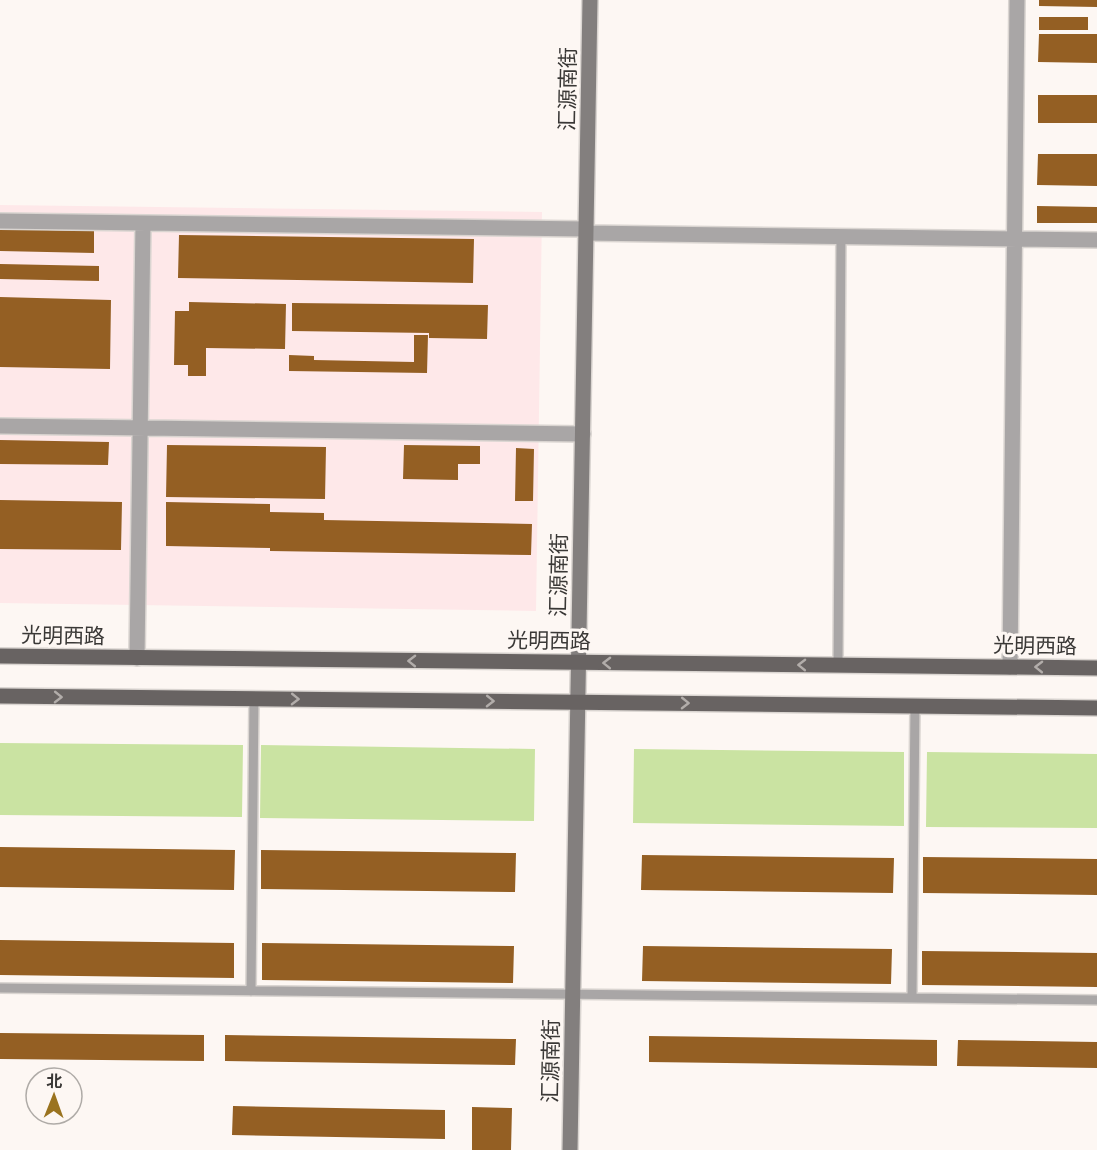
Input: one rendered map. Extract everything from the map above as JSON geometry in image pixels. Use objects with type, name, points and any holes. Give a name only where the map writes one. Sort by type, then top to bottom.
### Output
[{"type":"main road","name":"光明西路","points":[[0,656],[1097,668]]},
{"type":"main road","points":[[0,696],[1097,708]]},
{"type":"street","name":"汇源南街","points":[[570,1150],[590,0]]},
{"type":"street","points":[[1010,667],[1017,0]]},
{"type":"street","points":[[0,221],[1097,240]]},
{"type":"street","points":[[137,658],[143,223]]},
{"type":"street","points":[[0,426],[583,434]]},
{"type":"lane","points":[[838,665],[841,237]]},
{"type":"lane","points":[[251,991],[254,699]]},
{"type":"lane","points":[[912,998],[915,706]]},
{"type":"lane","points":[[0,988],[1097,1000]]},
{"type":"shaded area","points":[[0,205],[542,212],[536,611],[0,603]]},
{"type":"green space","points":[[0,743],[243,745],[242,817],[0,815]]},
{"type":"green space","points":[[261,745],[535,749],[534,821],[260,818]]},
{"type":"green space","points":[[634,749],[904,752],[904,826],[633,823]]},
{"type":"green space","points":[[927,752],[1097,754],[1097,828],[926,827]]},
{"type":"building","points":[[1039,0],[1097,0],[1097,7],[1039,6]]},
{"type":"building","points":[[1039,17],[1088,17],[1088,30],[1039,30]]},
{"type":"building","points":[[1039,34],[1097,34],[1097,63],[1038,62]]},
{"type":"building","points":[[1038,95],[1097,95],[1097,123],[1038,123]]},
{"type":"building","points":[[1038,154],[1097,154],[1097,186],[1037,185]]},
{"type":"building","points":[[1037,206],[1097,207],[1097,223],[1037,223]]},
{"type":"building","points":[[0,229],[94,231],[94,253],[0,251]]},
{"type":"building","points":[[179,235],[474,239],[473,283],[178,278]]},
{"type":"building","points":[[0,264],[99,266],[99,281],[0,279]]},
{"type":"building","points":[[0,297],[111,300],[110,369],[0,367]]},
{"type":"building","points":[[189,302],[286,304],[285,349],[206,348],[206,376],[188,376],[188,365],[174,365],[175,311],[189,311]]},
{"type":"building","points":[[292,303],[488,305],[487,339],[429,338],[429,333],[292,331]]},
{"type":"building","points":[[414,335],[428,335],[427,373],[289,371],[289,355],[314,356],[314,360],[414,362]]},
{"type":"building","points":[[0,440],[109,442],[108,465],[0,464]]},
{"type":"building","points":[[167,445],[326,447],[325,499],[166,497]]},
{"type":"building","points":[[404,445],[480,446],[480,464],[458,464],[458,480],[403,479]]},
{"type":"building","points":[[516,448],[534,449],[533,501],[515,501]]},
{"type":"building","points":[[0,500],[122,502],[121,550],[0,549]]},
{"type":"building","points":[[166,502],[270,504],[270,512],[324,513],[324,520],[532,524],[531,555],[270,551],[270,548],[166,546]]},
{"type":"building","points":[[0,847],[235,850],[234,890],[0,887]]},
{"type":"building","points":[[261,850],[516,853],[515,892],[261,889]]},
{"type":"building","points":[[642,855],[894,858],[893,893],[641,890]]},
{"type":"building","points":[[923,857],[1097,859],[1097,895],[923,893]]},
{"type":"building","points":[[0,940],[234,943],[234,978],[0,975]]},
{"type":"building","points":[[262,943],[514,946],[513,983],[262,980]]},
{"type":"building","points":[[643,946],[892,949],[891,984],[642,981]]},
{"type":"building","points":[[922,951],[1097,953],[1097,987],[922,985]]},
{"type":"building","points":[[0,1033],[204,1035],[204,1061],[0,1059]]},
{"type":"building","points":[[225,1035],[516,1039],[515,1065],[225,1061]]},
{"type":"building","points":[[649,1036],[937,1040],[937,1066],[649,1062]]},
{"type":"building","points":[[958,1040],[1097,1042],[1097,1068],[957,1066]]},
{"type":"building","points":[[233,1106],[445,1110],[445,1139],[232,1135]]},
{"type":"building","points":[[472,1107],[512,1108],[511,1150],[472,1150]]}]
